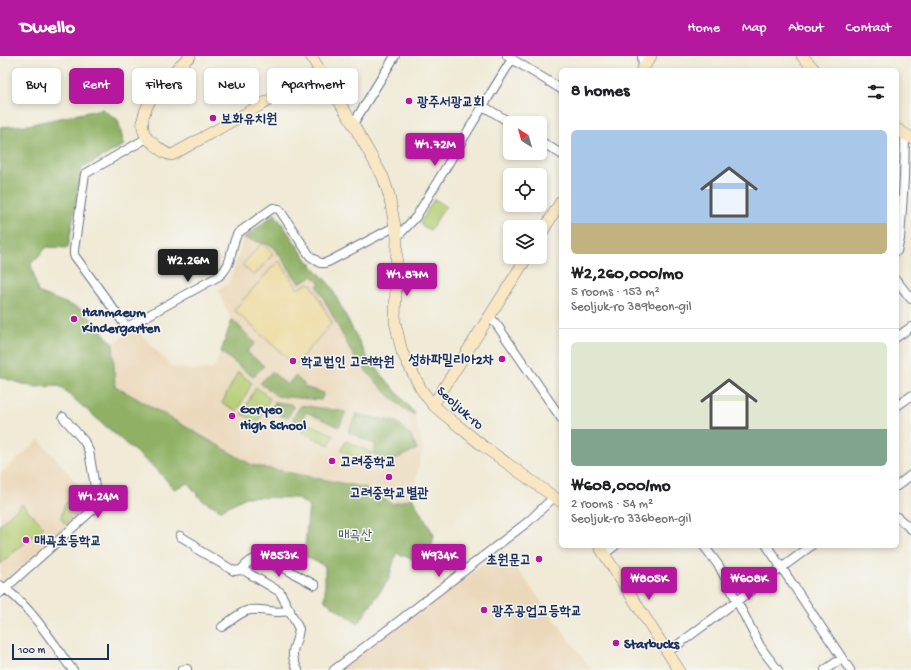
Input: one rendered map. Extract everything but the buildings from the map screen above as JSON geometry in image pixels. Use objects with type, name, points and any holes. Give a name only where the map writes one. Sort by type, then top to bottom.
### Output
[{"type":"main road","points":[[190,56],[164,81],[147,105],[143,118],[147,138],[166,154],[172,155],[267,101]]},
{"type":"main road","name":"Seoljuk-ro","points":[[311,56],[319,68]]},
{"type":"main road","points":[[644,68],[651,56]]},
{"type":"main road","points":[[802,56],[813,68]]},
{"type":"main road","name":"Seoljuk-ro","points":[[341,104],[383,177],[389,195],[396,232],[395,312],[398,339],[402,352],[421,389],[433,405],[474,439],[558,499]]},
{"type":"main road","points":[[547,224],[559,204]]},
{"type":"main road","points":[[433,405],[523,264]]},
{"type":"main road","points":[[601,550],[679,670]]},
{"type":"street","points":[[353,124],[395,56]]},
{"type":"street","points":[[642,56],[643,68]]},
{"type":"street","points":[[147,138],[85,174],[74,250],[74,255],[126,325],[129,326],[219,276],[229,263],[234,238],[238,233],[273,208],[279,208],[310,256],[320,263],[330,261],[396,232],[413,221],[483,106],[509,57],[559,88]]},
{"type":"street","points":[[483,106],[503,118]]},
{"type":"street","points":[[899,243],[904,178],[904,134]]},
{"type":"street","points":[[547,145],[559,153]]},
{"type":"street","points":[[899,284],[911,299]]},
{"type":"street","points":[[490,317],[559,415]]},
{"type":"street","points":[[899,336],[911,327]]},
{"type":"street","points":[[899,405],[911,396]]},
{"type":"street","points":[[63,417],[84,441],[89,450],[98,505],[2,589],[13,595],[43,629],[73,670]]},
{"type":"street","points":[[899,484],[911,475]]},
{"type":"street","points":[[334,670],[558,499]]},
{"type":"street","points":[[899,519],[911,529]]},
{"type":"street","points":[[180,536],[195,545],[197,550],[234,571],[241,570],[280,592],[299,629],[292,654],[298,670]]},
{"type":"street","points":[[706,548],[719,566],[760,646],[778,670]]},
{"type":"street","points":[[768,548],[850,670]]},
{"type":"street","points":[[668,652],[808,548]]},
{"type":"street","points":[[241,570],[248,561],[254,558],[278,568],[282,567],[315,585]]},
{"type":"street","points":[[222,627],[245,611],[256,609],[283,613],[290,610]]},
{"type":"street","points":[[825,670],[842,658]]},
{"type":"shaded area","name":"학교법인 고려학원","points":[[275,214],[307,260],[330,285],[367,357],[415,414],[423,448],[412,498],[392,504],[366,488],[252,465],[115,386],[113,344],[134,327],[172,367],[198,370],[213,369],[221,352],[232,320],[223,303],[218,289],[229,284],[244,238]]},
{"type":"shaded area","name":"매곡초등학교","points":[[39,440],[94,502],[4,583],[0,579],[0,474]]},
{"type":"shaded area","name":"광주공업고등학교","points":[[503,550],[592,670],[339,670]]},
{"type":"green space","name":"매곡산","points":[[102,109],[118,120],[124,145],[82,168],[68,248],[47,247],[31,264],[38,292],[83,310],[113,344],[115,386],[252,465],[366,488],[392,504],[412,498],[434,535],[428,565],[396,553],[389,579],[358,624],[325,601],[325,566],[304,556],[309,505],[295,498],[246,497],[221,510],[202,500],[188,483],[174,489],[159,472],[59,386],[33,387],[0,377],[0,127],[28,125]]},
{"type":"green space","points":[[434,199],[446,206],[430,230],[420,224]]},
{"type":"green space","points":[[275,214],[307,260],[330,285],[367,357],[415,414],[402,407],[393,399],[373,379],[353,355],[317,286],[320,284],[313,276],[299,283],[273,246],[244,238]]},
{"type":"green space","points":[[232,319],[255,343],[247,352],[264,366],[253,377],[221,352]]},
{"type":"green space","points":[[238,372],[252,383],[237,411],[222,403]]},
{"type":"green space","points":[[272,372],[287,385],[295,376],[304,384],[304,387],[324,393],[321,400],[277,396],[260,383]]},
{"type":"green space","points":[[256,387],[270,398],[258,422],[242,414]]},
{"type":"green space","points":[[275,402],[291,404],[293,406],[288,417],[285,417],[275,411],[272,407]]},
{"type":"green space","points":[[301,405],[346,412],[339,427],[306,412],[298,427],[295,426],[293,418]]},
{"type":"green space","points":[[356,414],[397,422],[411,436],[417,449],[376,468],[374,465],[378,458],[373,453],[376,445],[348,432]]},
{"type":"green space","points":[[307,423],[334,435],[329,445],[302,432]]},
{"type":"green space","points":[[346,441],[372,453],[368,463],[341,450]]},
{"type":"green space","points":[[77,494],[87,505],[65,524],[61,518],[64,505]]},
{"type":"green space","points":[[22,504],[44,527],[0,564],[0,524]]},
{"type":"sand","points":[[262,243],[273,254],[254,276],[242,265]]},
{"type":"sand","points":[[277,262],[280,262],[298,289],[308,283],[312,285],[332,323],[295,365],[234,310]]},
{"type":"place","name":"광주서광교회","points":[[409,101]]},
{"type":"place","name":"보화유치원","points":[[213,118]]},
{"type":"place","name":"Hanmaeum Kindergarten","points":[[74,319]]},
{"type":"place","name":"성하파밀리아2차","points":[[502,359]]},
{"type":"place","name":"학교법인 고려학원","points":[[293,361]]},
{"type":"place","name":"Goryeo High School","points":[[232,416]]},
{"type":"place","name":"고려중학교","points":[[332,461]]},
{"type":"place","name":"고려중학교별관","points":[[389,477]]},
{"type":"place","name":"매곡초등학교","points":[[26,540]]},
{"type":"place","name":"초원문고","points":[[539,559]]},
{"type":"place","name":"광주공업고등학교","points":[[484,610]]},
{"type":"place","name":"Starbucks","points":[[616,643]]}]
